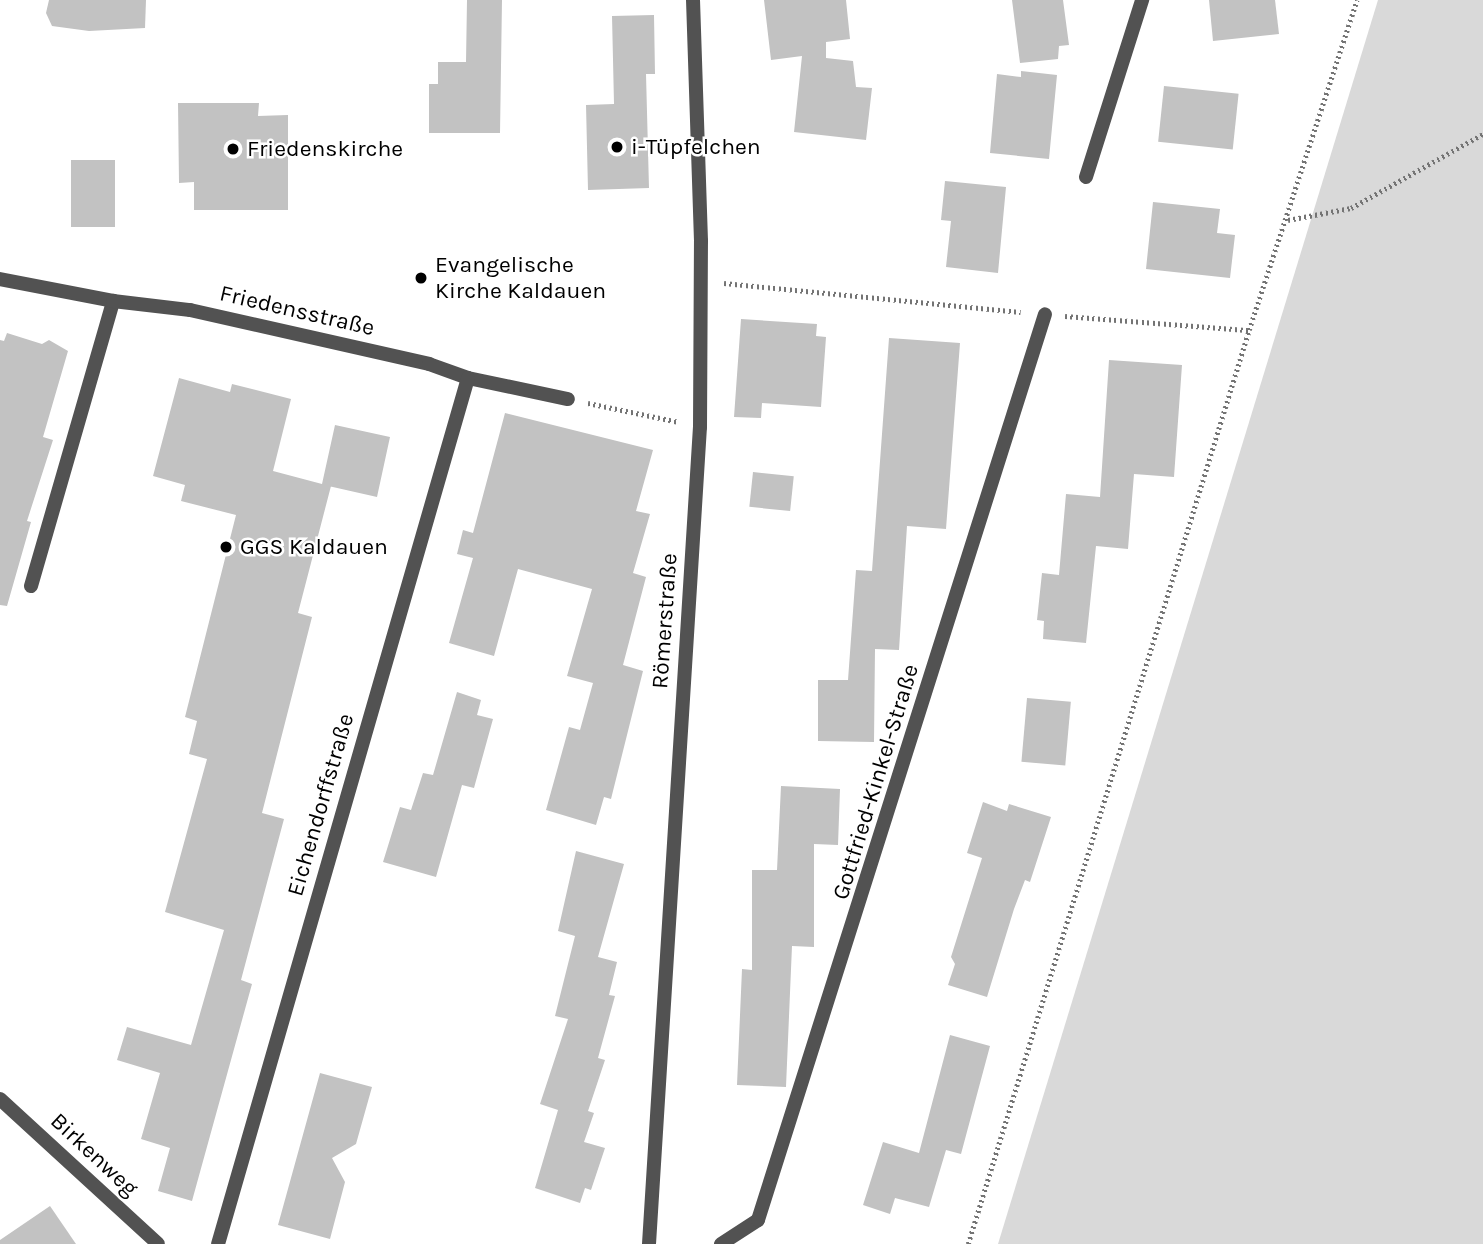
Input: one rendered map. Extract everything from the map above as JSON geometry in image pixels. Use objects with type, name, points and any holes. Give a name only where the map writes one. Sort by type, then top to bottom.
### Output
[{"type":"street","name":"Römerstraße","points":[[649,1244],[700,427],[701,241],[693,0]]},
{"type":"street","points":[[1086,177],[1142,0]]},
{"type":"street","name":"Friedensstraße","points":[[0,279],[113,302],[190,310],[429,364],[468,379],[568,399]]},
{"type":"street","points":[[31,586],[113,302]]},
{"type":"street","name":"Gottfried-Kinkel-Straße","points":[[721,1244],[758,1220],[1045,314]]},
{"type":"street","name":"Eichendorffstraße","points":[[218,1244],[468,379]]},
{"type":"street","name":"Birkenweg","points":[[0,1099],[158,1244]]},
{"type":"path","points":[[968,1244],[1249,330],[1288,220],[1357,0]]},
{"type":"path","points":[[1288,220],[1351,208],[1483,134]]},
{"type":"path","points":[[724,283],[1045,314],[1249,330]]},
{"type":"path","points":[[568,399],[658,418]]},
{"type":"shaded area","points":[[1378,0],[1483,0],[1483,1244],[998,1244]]},
{"type":"building","points":[[49,0],[146,0],[145,28],[89,31],[52,26],[46,13]]},
{"type":"building","points":[[467,0],[502,0],[500,133],[429,133],[429,84],[438,84],[438,62],[466,62]]},
{"type":"building","points":[[764,0],[846,0],[850,39],[826,42],[826,58],[853,61],[856,87],[872,88],[866,140],[794,132],[802,56],[771,60]]},
{"type":"building","points":[[1012,0],[1063,0],[1069,45],[1059,46],[1058,59],[1020,63]]},
{"type":"building","points":[[1209,0],[1275,0],[1279,34],[1213,41]]},
{"type":"building","name":"i-Tüpfelchen","points":[[654,15],[655,74],[646,74],[649,188],[588,190],[586,105],[614,104],[612,16]]},
{"type":"building","points":[[1021,71],[1057,75],[1049,159],[990,153],[997,74],[1021,77]]},
{"type":"building","points":[[1164,86],[1239,94],[1233,150],[1158,142]]},
{"type":"building","name":"Friedenskirche","points":[[178,103],[259,103],[258,116],[288,115],[288,210],[194,210],[194,182],[179,183]]},
{"type":"building","points":[[71,160],[115,160],[115,227],[71,227]]},
{"type":"building","points":[[945,181],[1006,187],[998,273],[946,267],[951,221],[941,220]]},
{"type":"building","points":[[1153,202],[1220,209],[1217,233],[1235,235],[1230,278],[1146,269]]},
{"type":"building","points":[[741,319],[817,324],[816,336],[826,337],[821,407],[762,403],[761,418],[734,417]]},
{"type":"building","points":[[7,333],[42,344],[49,340],[68,351],[43,437],[53,440],[27,521],[31,522],[7,606],[0,605],[0,340],[4,341]]},
{"type":"building","points":[[889,338],[960,343],[946,529],[907,526],[899,650],[875,649],[874,742],[818,741],[818,680],[848,680],[856,570],[872,571]]},
{"type":"building","points":[[1109,360],[1182,365],[1174,477],[1134,474],[1128,549],[1096,546],[1086,643],[1043,639],[1044,621],[1037,620],[1042,573],[1059,575],[1066,494],[1100,497]]},
{"type":"building","points":[[179,378],[230,392],[232,384],[291,399],[273,471],[322,484],[335,425],[390,437],[377,497],[331,487],[298,613],[312,617],[262,813],[284,819],[241,980],[252,984],[192,1201],[158,1191],[170,1148],[141,1139],[160,1073],[117,1060],[127,1027],[191,1045],[224,930],[165,912],[207,759],[189,754],[197,721],[185,717],[236,515],[181,501],[185,485],[153,476]]},
{"type":"building","points":[[505,413],[653,450],[636,511],[650,514],[633,573],[646,577],[623,665],[643,671],[611,799],[604,797],[596,825],[546,810],[569,727],[580,730],[593,683],[567,676],[592,589],[518,569],[494,656],[449,643],[473,558],[457,554],[463,530],[473,533]]},
{"type":"building","points":[[753,472],[794,476],[790,511],[749,507]]},
{"type":"building","points":[[457,692],[481,700],[477,715],[493,719],[474,788],[462,785],[436,877],[383,862],[400,807],[411,810],[423,773],[433,775]]},
{"type":"building","points":[[1027,698],[1071,702],[1065,766],[1021,762]]},
{"type":"building","points":[[781,786],[840,789],[838,845],[814,844],[814,947],[792,946],[786,1087],[737,1085],[742,969],[752,970],[752,870],[777,870]]},
{"type":"building","points":[[983,802],[1007,811],[1009,804],[1051,817],[1030,882],[1025,880],[1014,909],[987,997],[948,985],[955,964],[951,957],[982,858],[967,853]]},
{"type":"building","points":[[576,851],[624,864],[598,957],[617,962],[609,995],[615,996],[598,1058],[605,1060],[588,1111],[594,1113],[584,1142],[605,1148],[591,1190],[585,1188],[580,1203],[535,1188],[558,1110],[540,1104],[568,1019],[555,1016],[575,936],[558,931]]},
{"type":"building","points":[[950,1035],[990,1046],[961,1154],[946,1150],[929,1207],[895,1198],[890,1214],[863,1205],[883,1142],[919,1153]]},
{"type":"building","points":[[320,1073],[372,1087],[356,1144],[332,1158],[345,1182],[330,1239],[278,1225]]},
{"type":"building","points":[[50,1206],[76,1244],[0,1244],[0,1240]]},
{"type":"place","name":"i-Tüpfelchen","points":[[617,147]]},
{"type":"place","name":"Friedenskirche","points":[[233,149]]},
{"type":"place","name":"Evangelische Kirche Kaldauen","points":[[421,278]]},
{"type":"place","name":"GGS Kaldauen","points":[[226,547]]}]
